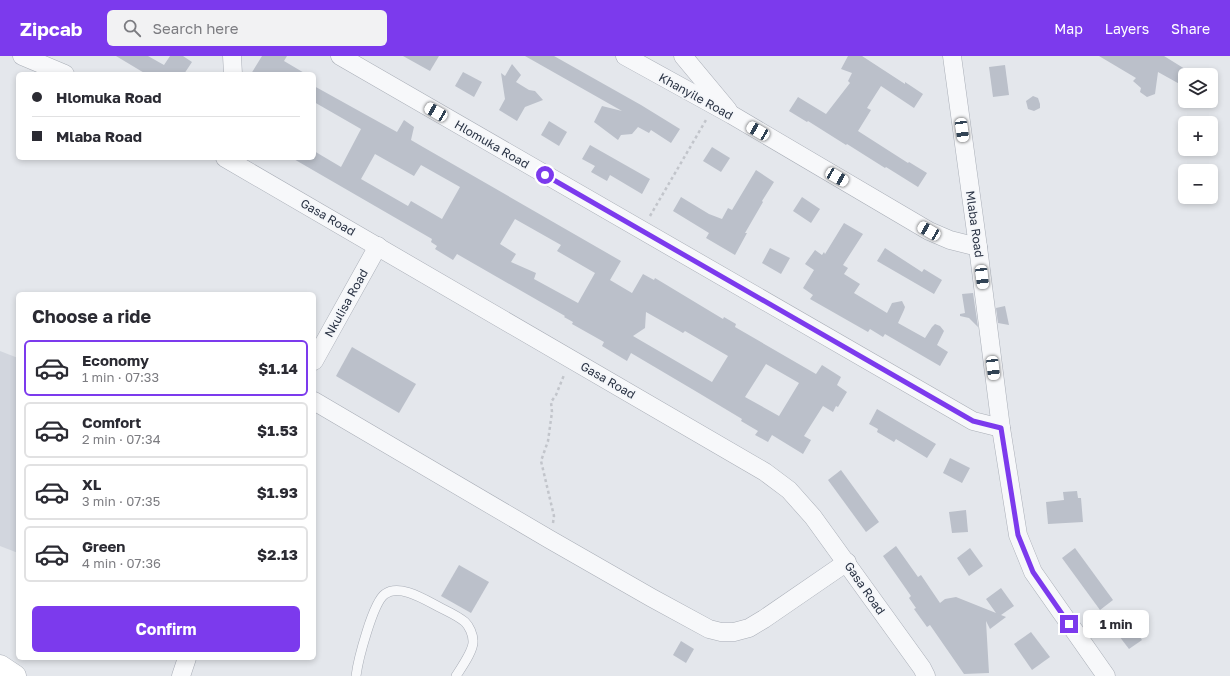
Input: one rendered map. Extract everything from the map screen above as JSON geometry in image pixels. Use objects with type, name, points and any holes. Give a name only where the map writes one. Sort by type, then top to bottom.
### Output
[{"type":"street","points":[[22,56],[60,72]]},
{"type":"street","points":[[232,56],[233,72]]},
{"type":"street","name":"Hlomuka Road","points":[[340,56],[641,231],[973,421],[1001,428]]},
{"type":"street","points":[[683,56],[732,115]]},
{"type":"street","name":"Mlaba Road","points":[[952,56],[1001,428],[1018,535],[1033,572],[1106,676]]},
{"type":"street","name":"Khanyile Road","points":[[632,58],[929,231],[950,240],[978,247]]},
{"type":"street","name":"Gasa Road","points":[[233,160],[765,472],[788,490],[813,517],[847,562],[922,668],[926,676]]},
{"type":"street","name":"Nkulisa Road","points":[[316,357],[378,246]]},
{"type":"street","points":[[316,402],[549,539],[709,629],[721,632],[734,632],[749,628],[847,562]]},
{"type":"street","points":[[181,676],[186,660]]},
{"type":"street","points":[[0,666],[15,676]]},
{"type":"lane","points":[[356,676],[359,657],[380,598],[385,593],[391,591],[402,591],[416,595],[461,618],[470,627],[473,641],[472,647],[456,676]]},
{"type":"path","points":[[641,231],[714,106]]},
{"type":"path","points":[[549,539],[554,516],[541,461],[548,441],[552,402],[562,381],[566,368],[572,359]]},
{"type":"shaded area","points":[[0,351],[16,357],[16,552],[0,546]]},
{"type":"building","points":[[116,56],[148,56],[164,65],[170,56],[183,56],[192,62],[185,72],[143,72]]},
{"type":"building","points":[[262,56],[287,56],[284,61],[303,72],[252,72]]},
{"type":"building","points":[[403,56],[439,56],[430,71]]},
{"type":"building","points":[[525,56],[554,56],[641,105],[680,129],[671,143],[651,130],[649,133],[638,127],[632,134],[621,135],[618,140],[594,122],[602,106],[622,111]]},
{"type":"building","points":[[848,56],[862,56],[923,94],[914,108],[881,86],[867,108],[871,110],[858,131],[908,163],[909,162],[927,173],[918,187],[789,111],[798,97],[826,114],[850,83],[848,81],[852,73],[841,69]]},
{"type":"building","points":[[1099,56],[1164,56],[1183,68],[1178,68],[1178,83],[1158,72],[1155,94],[1147,97],[1140,92],[1141,88],[1133,81],[1136,78]]},
{"type":"building","points":[[512,64],[521,75],[516,82],[529,90],[535,91],[543,100],[525,107],[517,121],[499,110],[505,99],[501,73],[505,76]]},
{"type":"building","points":[[1005,65],[1009,95],[993,97],[989,67]]},
{"type":"building","points":[[463,72],[482,82],[474,97],[455,86]]},
{"type":"building","points":[[316,87],[397,132],[404,120],[414,127],[411,140],[621,261],[610,280],[632,293],[643,274],[654,280],[655,278],[723,319],[724,317],[736,324],[735,327],[816,374],[822,365],[841,377],[837,385],[847,392],[838,407],[836,406],[833,412],[823,406],[804,436],[811,440],[803,454],[772,435],[768,442],[755,435],[758,431],[741,421],[742,419],[697,392],[631,353],[627,361],[602,346],[604,342],[572,324],[573,322],[564,317],[565,316],[457,254],[453,260],[435,249],[437,246],[431,242],[432,239],[295,160],[316,160],[316,152],[341,167],[361,129],[316,103]],"holes":[[[375,154],[414,176],[421,165],[460,187],[442,219],[411,201],[408,206],[361,179]],[[515,219],[561,245],[557,251],[595,273],[578,303],[534,279],[536,273],[511,262],[516,254],[500,244]],[[646,312],[683,333],[685,331],[728,356],[712,382],[633,336],[645,328]],[[766,364],[799,383],[779,416],[745,397]]]},
{"type":"building","points":[[1033,96],[1038,98],[1040,104],[1040,108],[1034,111],[1028,109],[1026,101]]},
{"type":"building","points":[[549,121],[567,132],[559,146],[541,135]]},
{"type":"building","points":[[590,145],[650,179],[642,194],[610,175],[607,181],[591,172],[595,166],[582,159]]},
{"type":"building","points":[[712,147],[730,158],[721,172],[703,161]]},
{"type":"building","points":[[756,170],[774,182],[762,201],[763,202],[745,233],[747,233],[735,255],[706,238],[709,233],[673,211],[681,197],[709,214],[722,219],[728,208],[732,210]]},
{"type":"building","points":[[802,197],[820,209],[811,223],[793,211]]},
{"type":"building","points":[[844,223],[863,234],[843,265],[848,268],[844,274],[860,284],[854,293],[887,313],[892,303],[902,301],[905,307],[898,323],[925,338],[935,324],[940,326],[944,331],[937,345],[948,352],[940,366],[885,334],[883,337],[870,329],[868,332],[810,299],[813,295],[803,288],[814,270],[805,264],[815,250],[822,255],[824,252],[825,254]]},
{"type":"building","points":[[770,248],[790,258],[781,274],[762,263]]},
{"type":"building","points":[[885,248],[922,272],[924,269],[942,280],[934,294],[877,261]]},
{"type":"building","points":[[973,293],[978,327],[969,318],[960,316],[960,314],[965,313],[962,294]]},
{"type":"building","points":[[1005,306],[1009,325],[998,323],[996,308]]},
{"type":"building","points":[[352,347],[416,384],[399,413],[336,376]]},
{"type":"building","points":[[877,409],[936,444],[927,458],[896,439],[894,442],[877,432],[878,429],[869,424]]},
{"type":"building","points":[[950,458],[970,468],[962,483],[943,473]]},
{"type":"building","points":[[841,470],[879,522],[866,532],[828,480]]},
{"type":"building","points":[[1077,491],[1078,498],[1081,498],[1083,522],[1048,524],[1046,502],[1064,500],[1063,492]]},
{"type":"building","points":[[966,510],[968,532],[952,533],[949,512]]},
{"type":"building","points":[[896,546],[918,577],[921,575],[940,603],[945,599],[956,597],[996,613],[986,599],[1001,588],[1014,606],[1001,615],[1006,617],[990,629],[986,621],[989,673],[964,674],[930,625],[927,627],[914,609],[916,608],[909,598],[911,596],[883,556]]},
{"type":"building","points":[[970,548],[983,566],[969,576],[957,558]]},
{"type":"building","points":[[1075,548],[1113,600],[1100,610],[1062,558]]},
{"type":"building","points":[[459,565],[489,582],[471,613],[441,596]]},
{"type":"building","points":[[1129,622],[1142,640],[1129,649],[1116,632]]},
{"type":"building","points":[[1031,632],[1050,657],[1032,670],[1014,644]]},
{"type":"building","points":[[681,641],[694,649],[686,663],[673,655]]},
{"type":"route","points":[[545,175],[973,421],[1001,428],[1018,535],[1033,572],[1069,624]]}]
